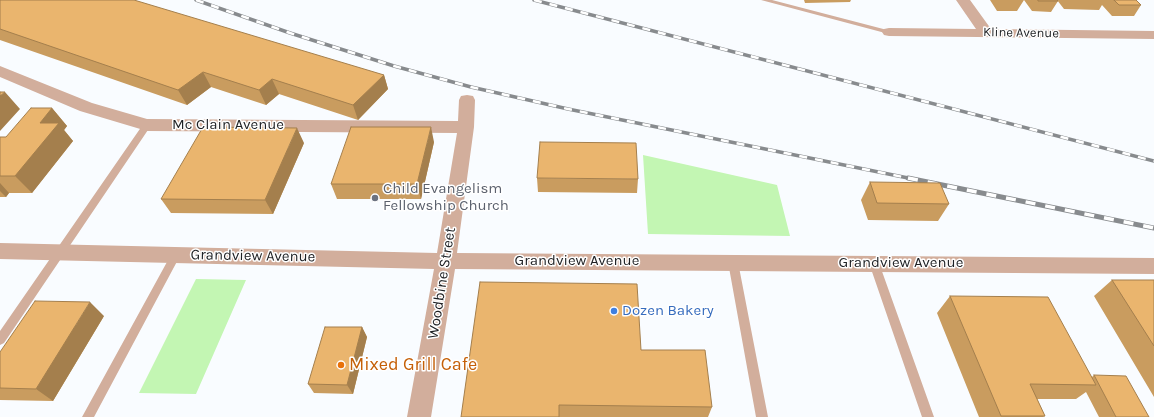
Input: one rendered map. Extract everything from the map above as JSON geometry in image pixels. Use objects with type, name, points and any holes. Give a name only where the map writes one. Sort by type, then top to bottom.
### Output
[{"type":"street","points":[[963,0],[986,32]]},
{"type":"street","name":"Kline Avenue","points":[[888,32],[1154,35]]},
{"type":"street","name":"Mc Clain Avenue","points":[[0,71],[86,107],[147,125],[466,127]]},
{"type":"street","name":"Woodbine Street","points":[[419,417],[446,261],[466,127],[467,100]]},
{"type":"street","name":"Grandview Avenue","points":[[0,251],[60,251],[446,261],[874,263],[1153,267]]},
{"type":"lane","points":[[764,0],[888,32]]},
{"type":"lane","points":[[0,340],[147,125]]},
{"type":"lane","points":[[88,417],[176,254]]},
{"type":"lane","points":[[733,262],[762,417]]},
{"type":"lane","points":[[874,263],[928,417]]},
{"type":"green space","points":[[643,155],[777,185],[790,236],[648,234]]},
{"type":"green space","points":[[196,279],[246,280],[196,394],[139,393]]},
{"type":"building","points":[[0,0],[134,0],[384,75],[353,105],[272,79],[259,90],[203,72],[178,90],[0,29]]},
{"type":"building","points":[[1057,0],[1058,1],[1038,1]]},
{"type":"building","points":[[1114,0],[1136,0],[1141,5],[1119,5]]},
{"type":"building","points":[[31,108],[52,108],[40,123],[59,123],[15,176],[0,176],[0,137],[6,137]]},
{"type":"building","points":[[203,127],[297,128],[265,200],[161,199]]},
{"type":"building","points":[[351,127],[431,127],[417,184],[331,184]]},
{"type":"building","points":[[540,142],[636,143],[638,179],[537,178]]},
{"type":"building","points":[[870,182],[940,183],[949,204],[877,203]]},
{"type":"building","points":[[1112,280],[1154,280],[1154,346]]},
{"type":"building","points":[[480,282],[637,284],[641,350],[705,350],[712,407],[559,405],[559,417],[461,417]]},
{"type":"building","points":[[950,296],[1048,297],[1096,385],[1030,384],[1045,416],[1001,416]]},
{"type":"building","points":[[35,301],[90,302],[36,389],[0,388],[0,352]]},
{"type":"building","name":"Mixed Grill Cafe","points":[[325,327],[362,327],[347,385],[308,384]]},
{"type":"building","points":[[1094,375],[1126,376],[1149,417],[1116,417]]},
{"type":"railway","points":[[196,0],[290,33],[394,66],[471,87],[568,109],[913,179]]},
{"type":"railway","points":[[534,0],[1154,161]]},
{"type":"railway","points":[[908,178],[1154,228]]},
{"type":"place","name":"Child Evangelism Fellowship Church","points":[[375,198]]},
{"type":"place","name":"Dozen Bakery","points":[[614,311]]},
{"type":"place","name":"Mixed Grill Cafe","points":[[341,365]]}]
